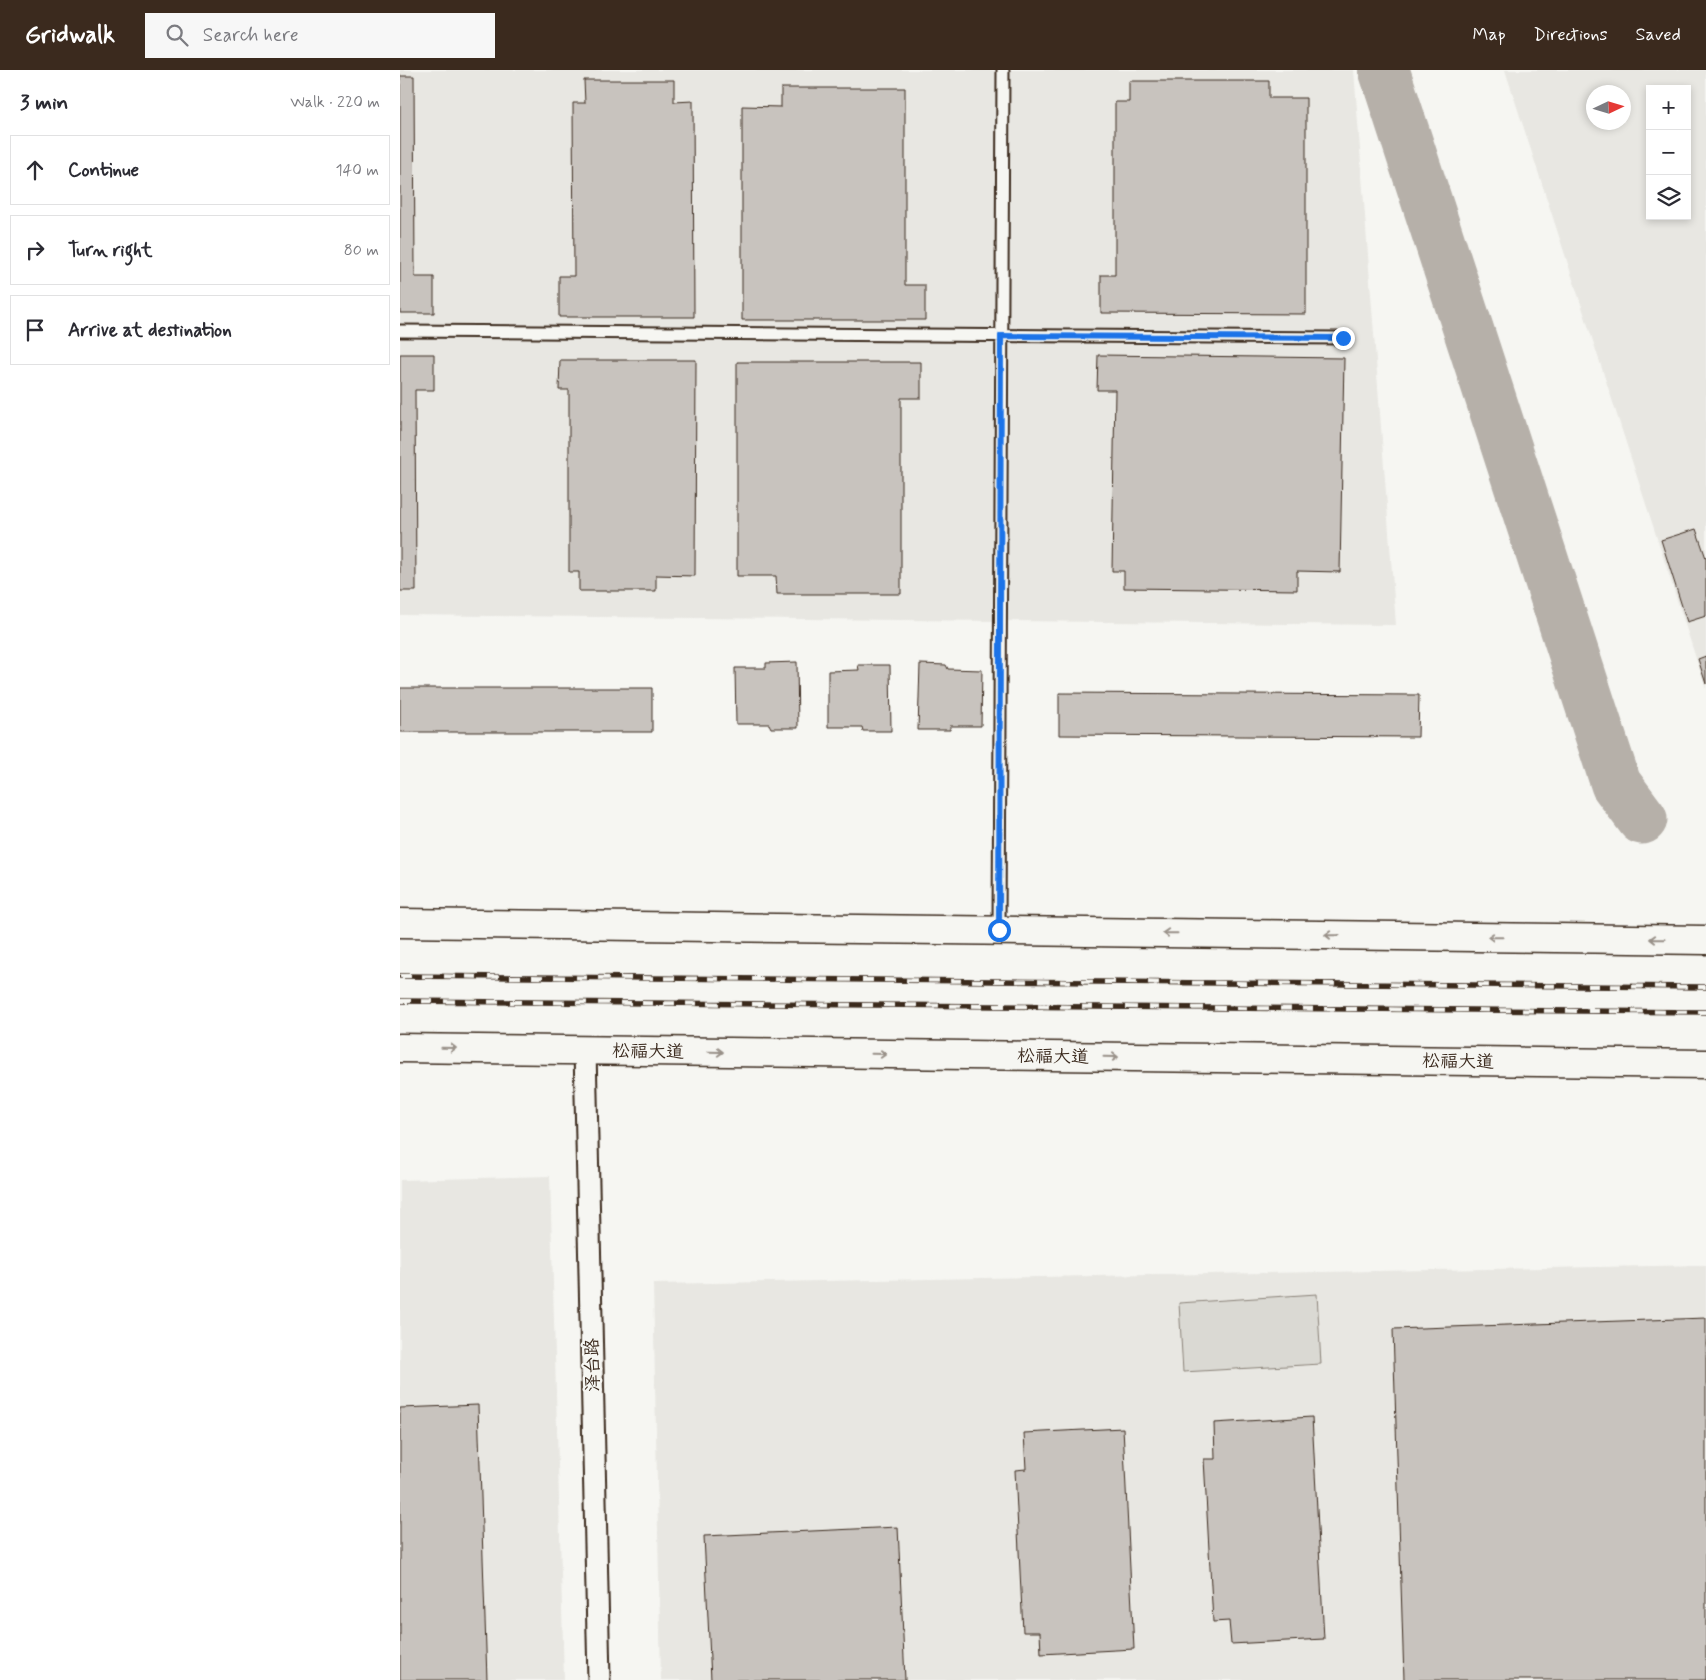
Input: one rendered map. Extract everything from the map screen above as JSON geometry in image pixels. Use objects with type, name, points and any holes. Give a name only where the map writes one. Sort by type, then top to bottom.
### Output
[{"type":"main road","points":[[400,923],[1706,940]]},
{"type":"main road","name":"松福大道","points":[[400,1048],[1706,1064]]},
{"type":"street","name":"泽台路","points":[[585,1050],[599,1680]]},
{"type":"lane","points":[[999,930],[1003,70]]},
{"type":"lane","points":[[400,331],[1343,338]]},
{"type":"shaded area","points":[[400,70],[1354,70],[1396,625],[400,615]]},
{"type":"shaded area","points":[[1505,70],[1706,70],[1706,689]]},
{"type":"shaded area","points":[[550,1176],[564,1680],[400,1680],[400,1180]]},
{"type":"shaded area","points":[[1706,1265],[1706,1680],[661,1680],[653,1284]]},
{"type":"shaded area","points":[[1317,1294],[1321,1364],[1183,1372],[1179,1303]]},
{"type":"building","points":[[400,76],[414,76],[415,277],[434,277],[434,313],[400,313]]},
{"type":"building","points":[[584,80],[674,80],[674,102],[693,101],[694,317],[559,317],[559,276],[574,276],[573,103],[585,103]]},
{"type":"building","points":[[1129,81],[1269,81],[1269,98],[1306,98],[1306,314],[1101,313],[1101,275],[1115,275],[1115,102],[1129,102]]},
{"type":"building","points":[[781,88],[905,88],[905,285],[925,285],[925,320],[742,320],[742,106],[781,107]]},
{"type":"building","points":[[400,354],[434,354],[434,390],[415,390],[416,591],[400,591]]},
{"type":"building","points":[[1098,355],[1344,358],[1340,572],[1297,571],[1297,590],[1124,588],[1124,571],[1112,571],[1115,390],[1097,390]]},
{"type":"building","points":[[560,360],[696,360],[695,576],[656,575],[656,591],[579,591],[579,572],[569,572],[569,390],[559,390]]},
{"type":"building","points":[[737,362],[921,362],[921,398],[901,398],[901,594],[777,594],[776,576],[737,576]]},
{"type":"building","points":[[1696,529],[1706,558],[1706,616],[1687,622],[1661,540]]},
{"type":"building","points":[[1706,656],[1706,684],[1698,659]]},
{"type":"building","points":[[797,662],[798,728],[771,728],[769,724],[736,724],[735,668],[766,668],[766,663]]},
{"type":"building","points":[[920,664],[946,665],[948,669],[982,670],[981,726],[950,726],[950,730],[918,730]]},
{"type":"building","points":[[858,665],[890,665],[891,731],[863,731],[862,727],[828,727],[828,671],[859,670]]},
{"type":"building","points":[[400,688],[652,688],[652,732],[400,732]]},
{"type":"building","points":[[1059,693],[1419,695],[1418,737],[1059,735]]},
{"type":"building","points":[[1706,1318],[1706,1680],[1404,1680],[1393,1329]]},
{"type":"building","points":[[478,1405],[487,1680],[400,1680],[400,1408]]},
{"type":"building","points":[[1312,1417],[1324,1639],[1231,1644],[1229,1621],[1213,1622],[1204,1459],[1215,1459],[1214,1423]]},
{"type":"building","points":[[1123,1428],[1134,1649],[1041,1654],[1040,1632],[1023,1632],[1015,1470],[1026,1469],[1024,1433]]},
{"type":"building","points":[[898,1527],[905,1680],[711,1680],[704,1536]]},
{"type":"waterway","points":[[1384,70],[1616,784],[1642,819]]},
{"type":"railway","points":[[400,976],[1706,987]]},
{"type":"railway","points":[[400,1001],[1706,1012]]},
{"type":"route","points":[[999,930],[1001,336],[1343,338]]}]
